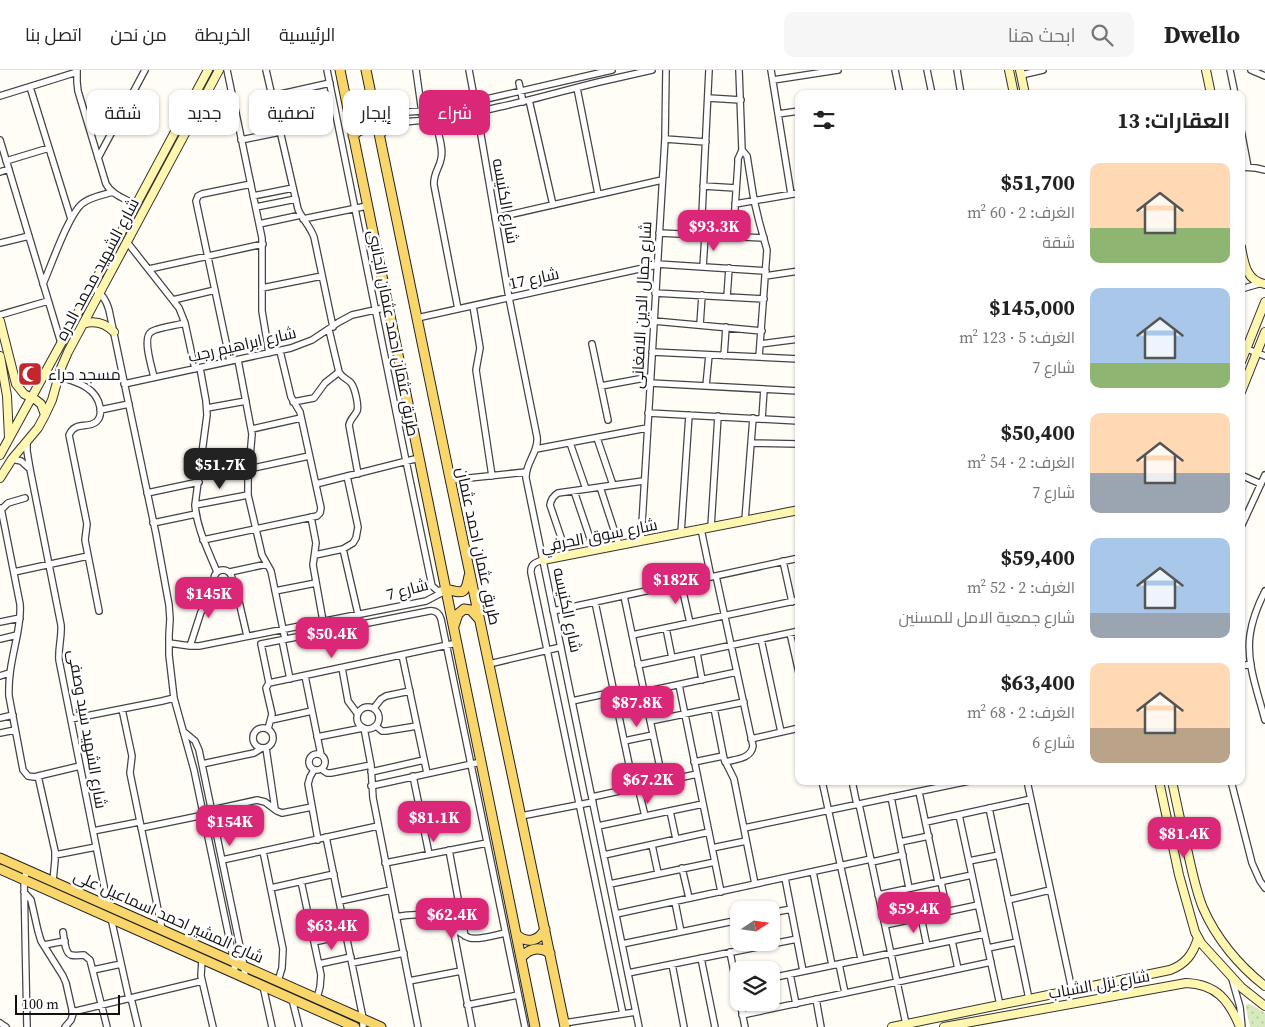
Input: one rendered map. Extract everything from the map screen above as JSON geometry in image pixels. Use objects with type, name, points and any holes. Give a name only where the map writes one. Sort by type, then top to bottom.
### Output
[{"type":"main road","points":[[340,70],[344,90]]},
{"type":"main road","name":"طريق عثمان احمد عثمان","points":[[366,70],[371,90]]},
{"type":"main road","name":"طريق عثمان احمد عثمان","points":[[379,135],[565,1025]]},
{"type":"main road","points":[[353,136],[535,1027]]},
{"type":"main road","points":[[446,590],[462,591],[467,585],[470,573]]},
{"type":"main road","points":[[454,627],[458,614],[464,609],[471,610],[479,619]]},
{"type":"main road","name":"شارع المشير احمد اسماعيل على","points":[[0,858],[317,998],[363,1023],[381,1027]]},
{"type":"main road","name":"شارع المشير احمد اسماعيل على","points":[[0,869],[355,1027]]},
{"type":"main road","points":[[517,935],[523,940],[534,940],[545,929]]},
{"type":"main road","points":[[521,958],[527,952],[534,949],[543,949],[550,953]]},
{"type":"street","points":[[98,158],[146,70]]},
{"type":"street","name":"شارع الشهيد محمد الدره","points":[[0,455],[208,70]]},
{"type":"street","name":"شارع الشهيد محمد الدره","points":[[0,478],[12,459],[38,428],[46,415],[64,360],[219,70]]},
{"type":"street","points":[[227,70],[263,244],[262,318],[269,353]]},
{"type":"street","points":[[266,70],[271,90]]},
{"type":"street","name":"طريق عثمان احمد عثمان الجانبى","points":[[327,70],[432,586],[438,591],[446,590]]},
{"type":"street","points":[[416,70],[419,90]]},
{"type":"street","points":[[469,70],[473,90]]},
{"type":"street","points":[[490,99],[612,70]]},
{"type":"street","points":[[490,109],[652,70]]},
{"type":"street","name":"شارع جمال الدين الافغانى","points":[[640,541],[662,180],[666,70]]},
{"type":"street","points":[[703,267],[708,70]]},
{"type":"street","points":[[733,237],[738,158],[742,150],[739,70]]},
{"type":"street","points":[[771,70],[790,194]]},
{"type":"street","points":[[773,80],[838,70]]},
{"type":"street","points":[[895,70],[899,90]]},
{"type":"street","points":[[928,70],[931,90]]},
{"type":"street","points":[[957,70],[960,90]]},
{"type":"street","points":[[1008,70],[1013,90]]},
{"type":"street","points":[[1024,90],[1020,72],[1043,70]]},
{"type":"street","points":[[1206,70],[1210,90]]},
{"type":"street","points":[[1230,70],[1234,90]]},
{"type":"street","points":[[1251,70],[1265,76]]},
{"type":"street","points":[[0,96],[77,71],[78,91],[106,184],[113,192],[136,205]]},
{"type":"street","points":[[519,83],[526,101],[553,205]]},
{"type":"street","points":[[301,90],[330,84]]},
{"type":"street","points":[[30,87],[71,219]]},
{"type":"street","points":[[577,88],[598,194]]},
{"type":"street","points":[[708,98],[741,100]]},
{"type":"street","points":[[778,114],[795,112]]},
{"type":"street","points":[[242,140],[266,135]]},
{"type":"street","points":[[281,135],[296,199],[302,217],[312,232],[339,372],[353,385],[358,405],[349,426],[358,474]]},
{"type":"street","points":[[438,135],[442,152],[434,175],[434,185],[458,309]]},
{"type":"street","name":"شارع الكنيسه","points":[[481,135],[509,298],[538,443],[526,472],[526,478],[639,1027]]},
{"type":"street","points":[[664,139],[706,142]]},
{"type":"street","points":[[0,140],[61,343]]},
{"type":"street","points":[[6,161],[49,148]]},
{"type":"street","points":[[742,150],[747,156],[758,221],[767,250],[759,357]]},
{"type":"street","points":[[1245,167],[1265,170]]},
{"type":"street","points":[[0,172],[9,170]]},
{"type":"street","points":[[496,218],[662,180]]},
{"type":"street","points":[[230,361],[196,204],[198,196],[202,194],[251,184]]},
{"type":"street","points":[[704,186],[736,188]]},
{"type":"street","points":[[253,196],[293,188]]},
{"type":"street","points":[[43,284],[78,207],[85,202],[113,192]]},
{"type":"street","points":[[735,204],[795,193]]},
{"type":"street","points":[[256,207],[296,199]]},
{"type":"street","points":[[259,224],[367,206]]},
{"type":"street","points":[[659,233],[764,238]]},
{"type":"street","points":[[0,243],[29,236]]},
{"type":"street","points":[[127,242],[179,308],[198,368],[207,408],[207,423],[195,505],[200,532],[217,572],[214,579],[218,587]]},
{"type":"street","points":[[149,269],[263,244]]},
{"type":"street","name":"شارع 17","points":[[417,318],[657,265],[729,268],[766,273],[795,271]]},
{"type":"street","points":[[726,297],[729,268]]},
{"type":"street","points":[[1245,271],[1255,281],[1263,284]]},
{"type":"street","points":[[262,288],[322,276]]},
{"type":"street","points":[[1245,288],[1263,284]]},
{"type":"street","points":[[92,287],[100,292],[108,305],[129,404],[170,613],[170,665],[174,698],[204,815],[234,961],[235,974]]},
{"type":"street","points":[[173,300],[215,290]]},
{"type":"street","points":[[655,293],[764,299]]},
{"type":"street","points":[[700,325],[702,296]]},
{"type":"street","points":[[0,315],[48,301]]},
{"type":"street","points":[[1265,302],[1246,348],[1265,356]]},
{"type":"street","points":[[473,306],[480,348],[476,370],[492,476]]},
{"type":"street","name":"شارع ابراهيم رجب","points":[[124,384],[280,351],[302,344],[352,315],[388,307]]},
{"type":"street","points":[[0,321],[14,380],[21,391],[41,404],[46,415]]},
{"type":"street","points":[[654,321],[762,330]]},
{"type":"street","points":[[83,324],[100,322],[114,332]]},
{"type":"street","points":[[154,378],[147,336],[152,331],[185,323]]},
{"type":"street","points":[[724,356],[726,327]]},
{"type":"street","points":[[1245,382],[1265,332]]},
{"type":"street","points":[[760,344],[795,340]]},
{"type":"street","points":[[592,344],[608,420]]},
{"type":"street","points":[[203,540],[317,516],[321,510],[301,418],[298,409],[290,397],[280,351]]},
{"type":"street","points":[[652,352],[795,359]]},
{"type":"street","points":[[706,386],[709,355]]},
{"type":"street","points":[[0,356],[7,396],[9,439]]},
{"type":"street","points":[[238,360],[252,429],[247,486],[248,495],[262,555],[271,571],[283,629],[290,679]]},
{"type":"street","points":[[293,402],[314,398],[325,383],[339,372]]},
{"type":"street","points":[[58,376],[88,388],[99,402],[100,418],[94,423],[76,427],[69,435],[87,526],[85,540],[99,611]]},
{"type":"street","points":[[601,386],[650,380],[706,386],[795,391]]},
{"type":"street","points":[[762,419],[764,389]]},
{"type":"street","points":[[207,408],[246,400]]},
{"type":"street","points":[[100,410],[129,404]]},
{"type":"street","points":[[648,412],[795,421]]},
{"type":"street","points":[[681,533],[689,415]]},
{"type":"street","points":[[711,527],[718,416]]},
{"type":"street","points":[[252,429],[301,418]]},
{"type":"street","points":[[745,520],[753,418]]},
{"type":"street","points":[[536,449],[647,428]]},
{"type":"street","points":[[597,438],[613,485]]},
{"type":"street","name":"شارع الشهيد سيد وصفى","points":[[27,440],[30,469],[61,625],[58,654],[108,906]]},
{"type":"street","points":[[751,442],[795,444]]},
{"type":"street","points":[[570,443],[586,489]]},
{"type":"street","points":[[249,469],[309,456]]},
{"type":"street","points":[[316,484],[418,458]]},
{"type":"street","points":[[12,459],[21,461],[30,469]]},
{"type":"street","points":[[450,480],[526,472]]},
{"type":"street","points":[[315,554],[343,549],[353,543],[358,532],[347,476]]},
{"type":"street","points":[[1245,518],[1265,476]]},
{"type":"street","points":[[1245,477],[1261,484]]},
{"type":"street","points":[[567,555],[550,505],[552,498],[558,493],[643,481]]},
{"type":"street","points":[[147,493],[199,482]]},
{"type":"street","points":[[600,487],[619,545]]},
{"type":"street","points":[[574,491],[594,550]]},
{"type":"street","points":[[195,505],[248,495]]},
{"type":"street","points":[[25,498],[8,503],[1,509],[20,604],[20,618],[9,673],[9,696],[24,770],[28,776],[34,777],[80,766]]},
{"type":"street","name":"شارع سوق الحرفي","points":[[623,1014],[530,570],[531,567],[535,562],[543,560],[795,511]]},
{"type":"street","points":[[153,523],[196,514]]},
{"type":"street","points":[[311,517],[316,543],[313,565],[323,621]]},
{"type":"street","points":[[694,762],[746,757],[750,754],[753,746],[725,616],[701,529]]},
{"type":"street","points":[[343,549],[358,614]]},
{"type":"street","points":[[14,572],[88,556]]},
{"type":"street","points":[[553,611],[795,559]]},
{"type":"street","points":[[632,635],[795,601],[783,561]]},
{"type":"street","points":[[217,572],[225,570],[230,572],[267,564]]},
{"type":"street","points":[[230,572],[231,584],[238,597],[247,636]]},
{"type":"street","points":[[275,591],[316,583]]},
{"type":"street","points":[[681,583],[690,623]]},
{"type":"street","points":[[218,587],[227,588],[231,584]]},
{"type":"street","points":[[190,646],[201,612],[218,587]]},
{"type":"street","name":"شارع 7","points":[[169,643],[199,646],[426,601],[446,590]]},
{"type":"street","points":[[1265,591],[1254,617],[1250,636],[1251,664],[1265,720]]},
{"type":"street","points":[[624,596],[663,782]]},
{"type":"street","points":[[595,602],[624,741],[645,816]]},
{"type":"street","name":"شارع 7","points":[[270,683],[261,644],[429,611],[436,612],[441,619],[446,646]]},
{"type":"street","points":[[0,622],[20,618]]},
{"type":"street","points":[[304,625],[306,635]]},
{"type":"street","points":[[666,628],[672,658]]},
{"type":"street","points":[[638,665],[795,632]]},
{"type":"street","points":[[790,633],[795,655]]},
{"type":"street","points":[[0,640],[17,635]]},
{"type":"street","points":[[761,639],[781,732]]},
{"type":"street","points":[[268,729],[271,712],[266,689],[270,683],[457,643]]},
{"type":"street","points":[[446,646],[525,1027]]},
{"type":"street","points":[[489,664],[561,647]]},
{"type":"street","points":[[697,652],[702,680]]},
{"type":"street","points":[[402,655],[427,774]]},
{"type":"street","points":[[1245,665],[1251,664]]},
{"type":"street","points":[[342,668],[348,701],[358,713]]},
{"type":"street","points":[[644,692],[737,672]]},
{"type":"street","points":[[0,676],[9,673]]},
{"type":"street","points":[[305,676],[321,755],[325,762],[323,767],[317,769],[310,777],[308,784],[318,840]]},
{"type":"street","points":[[679,685],[721,892]]},
{"type":"street","points":[[374,708],[386,696],[410,691]]},
{"type":"street","points":[[572,701],[614,692]]},
{"type":"street","points":[[70,719],[174,698]]},
{"type":"street","points":[[650,721],[744,702]]},
{"type":"street","points":[[317,737],[363,728],[369,729],[376,726],[380,718],[378,712],[374,708],[364,707],[358,713],[357,720],[363,728],[371,768],[372,798],[418,1027]]},
{"type":"street","points":[[714,708],[724,759],[734,779],[755,884]]},
{"type":"street","points":[[122,709],[132,756],[130,773],[162,929]]},
{"type":"street","points":[[271,720],[312,711]]},
{"type":"street","points":[[0,718],[13,715]]},
{"type":"street","points":[[376,726],[386,731],[417,726]]},
{"type":"street","points":[[202,764],[254,753],[264,748],[271,744],[272,734],[268,729],[260,728],[253,735],[253,741],[256,746],[264,748]]},
{"type":"street","points":[[751,739],[795,729]]},
{"type":"street","points":[[0,733],[16,730]]},
{"type":"street","points":[[183,731],[198,745],[245,978]]},
{"type":"street","points":[[624,741],[653,735]]},
{"type":"street","points":[[264,748],[275,809]]},
{"type":"street","points":[[321,755],[311,756],[308,764],[312,768],[331,774],[424,760]]},
{"type":"street","points":[[372,786],[481,762]]},
{"type":"street","points":[[521,816],[579,805],[636,788],[697,774]]},
{"type":"street","points":[[38,776],[55,855],[53,881]]},
{"type":"street","points":[[413,776],[429,854]]},
{"type":"street","points":[[823,785],[861,959]]},
{"type":"street","points":[[853,785],[906,1024]]},
{"type":"street","points":[[744,828],[920,792],[942,785]]},
{"type":"street","name":"شارع نزل الشباب","points":[[1028,785],[1072,990]]},
{"type":"street","points":[[1160,785],[1192,926],[1198,938],[1230,975],[1249,995],[1265,1006]]},
{"type":"street","points":[[1173,785],[1192,873],[1213,928],[1235,958],[1265,986]]},
{"type":"street","points":[[1232,785],[1252,863],[1265,888]]},
{"type":"street","points":[[920,792],[947,912]]},
{"type":"street","points":[[892,797],[910,888]]},
{"type":"street","points":[[926,822],[1031,799]]},
{"type":"street","points":[[212,810],[257,800],[265,802],[280,812],[285,813],[312,807]]},
{"type":"street","points":[[598,826],[703,804]]},
{"type":"street","points":[[989,808],[1029,999]]},
{"type":"street","points":[[670,811],[676,839]]},
{"type":"street","points":[[93,831],[204,815]]},
{"type":"street","points":[[959,815],[1000,1005]]},
{"type":"street","points":[[222,860],[378,826]]},
{"type":"street","points":[[604,855],[709,832]]},
{"type":"street","points":[[1170,833],[1176,837],[1183,833]]},
{"type":"street","points":[[208,837],[217,835]]},
{"type":"street","points":[[900,842],[929,836]]},
{"type":"street","points":[[326,837],[352,960],[363,1023]]},
{"type":"street","points":[[712,848],[746,841]]},
{"type":"street","points":[[386,863],[487,843]]},
{"type":"street","points":[[652,844],[658,873]]},
{"type":"street","points":[[55,855],[96,847]]},
{"type":"street","points":[[449,850],[465,936]]},
{"type":"street","points":[[263,851],[283,949],[283,962],[278,981]]},
{"type":"street","points":[[969,861],[999,854]]},
{"type":"street","points":[[616,914],[841,866],[903,855]]},
{"type":"street","points":[[610,884],[715,862]]},
{"type":"street","points":[[682,868],[689,898]]},
{"type":"street","points":[[26,1027],[24,879],[27,870]]},
{"type":"street","points":[[1179,875],[1185,870],[1192,873]]},
{"type":"street","points":[[814,872],[832,965]]},
{"type":"street","points":[[271,888],[334,874]]},
{"type":"street","points":[[878,894],[972,875]]},
{"type":"street","points":[[785,878],[803,971]]},
{"type":"street","points":[[300,881],[321,975],[317,998]]},
{"type":"street","points":[[340,901],[391,890]]},
{"type":"street","points":[[1008,900],[1050,890]]},
{"type":"street","points":[[24,892],[31,900],[38,931],[44,945],[65,980],[72,1012],[72,1018],[65,1027]]},
{"type":"street","points":[[675,902],[681,932]]},
{"type":"street","points":[[885,924],[978,905]]},
{"type":"street","points":[[780,911],[791,909]]},
{"type":"street","points":[[396,917],[422,914],[434,918],[470,938],[505,933]]},
{"type":"street","points":[[921,917],[927,946]]},
{"type":"street","points":[[111,918],[138,1027]]},
{"type":"street","points":[[622,944],[730,922]]},
{"type":"street","points":[[453,928],[472,1027]]},
{"type":"street","points":[[63,932],[69,954],[86,956],[90,960],[107,1027]]},
{"type":"street","points":[[780,976],[984,934]]},
{"type":"street","points":[[314,942],[346,935]]},
{"type":"street","points":[[780,942],[797,938]]},
{"type":"street","name":"شارع نزل الشباب","points":[[892,1027],[1170,970],[1182,964],[1192,954],[1198,938]]},
{"type":"street","points":[[952,940],[958,969]]},
{"type":"street","points":[[44,945],[65,941]]},
{"type":"street","points":[[988,948],[1017,942]]},
{"type":"street","points":[[628,973],[736,951]]},
{"type":"street","points":[[730,952],[732,961]]},
{"type":"street","points":[[319,964],[404,953]]},
{"type":"street","points":[[701,958],[715,1027]]},
{"type":"street","points":[[202,959],[202,981],[211,1027]]},
{"type":"street","points":[[742,1015],[990,962]]},
{"type":"street","points":[[94,970],[121,964]]},
{"type":"street","points":[[672,964],[684,1027]]},
{"type":"street","points":[[839,964],[845,993]]},
{"type":"street","points":[[409,981],[461,971]]},
{"type":"street","points":[[790,974],[796,1004]]},
{"type":"street","points":[[1230,975],[1237,996],[1241,1027]]},
{"type":"street","points":[[72,1012],[202,981]]},
{"type":"street","name":"شارع نزل الشباب","points":[[944,1027],[1186,983],[1199,984],[1212,989],[1222,996],[1232,1008],[1241,1027]]},
{"type":"street","points":[[263,986],[272,1027]]},
{"type":"street","points":[[1094,986],[1097,999]]},
{"type":"street","points":[[468,1005],[518,995]]},
{"type":"street","points":[[292,999],[299,1027]]},
{"type":"street","points":[[816,1000],[821,1027]]},
{"type":"street","points":[[741,1011],[744,1027]]},
{"type":"street","points":[[565,1025],[636,1012]]},
{"type":"street","points":[[0,1023],[6,1027]]},
{"type":"green space","points":[[1247,1004],[1265,1013],[1265,1027],[1250,1027],[1246,1008]]},
{"type":"place","name":"مسجد حراء","points":[[30,374]]}]
